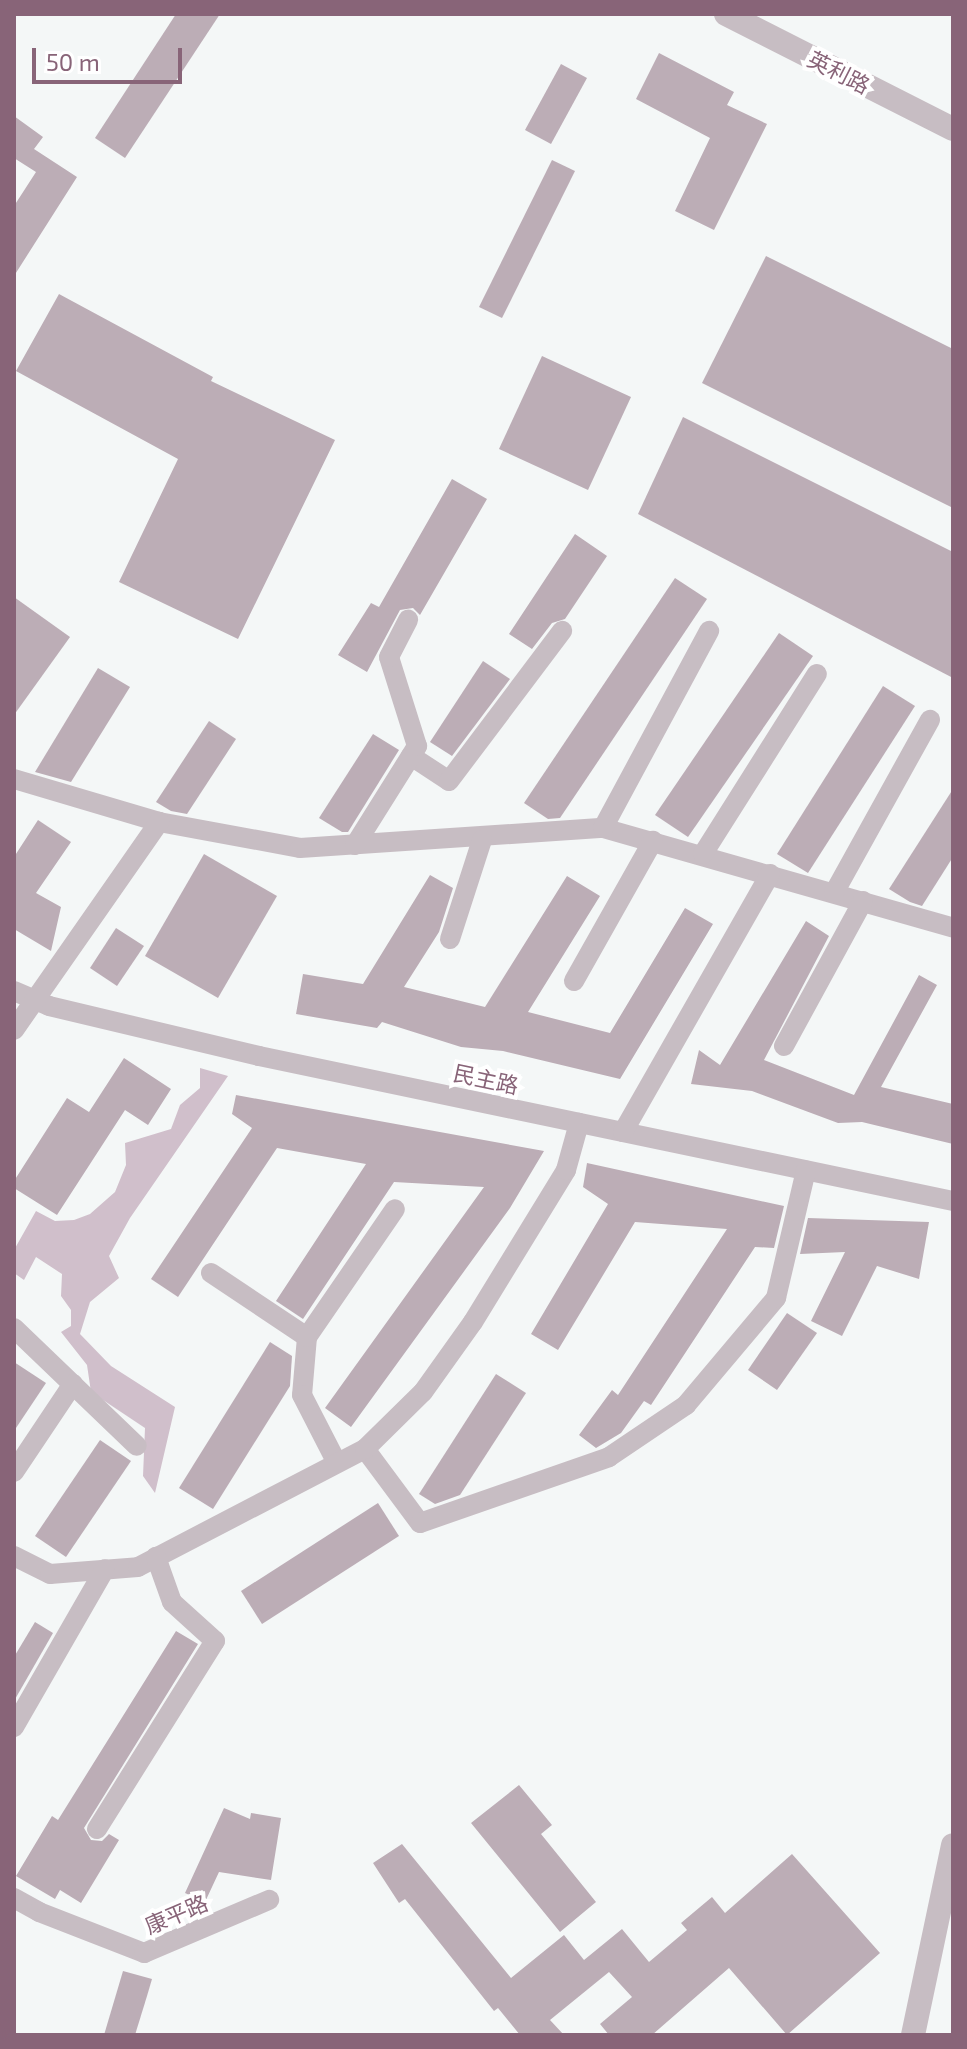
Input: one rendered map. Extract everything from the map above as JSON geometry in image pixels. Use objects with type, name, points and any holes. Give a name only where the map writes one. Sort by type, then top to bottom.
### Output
[{"type":"street","name":"英利路","points":[[726,14],[953,129]]},
{"type":"street","points":[[355,845],[417,746],[389,657],[408,620]]},
{"type":"street","points":[[411,756],[449,781],[562,631]]},
{"type":"street","points":[[603,828],[709,631]]},
{"type":"street","points":[[703,854],[817,674]]},
{"type":"street","points":[[834,893],[930,720]]},
{"type":"street","points":[[14,779],[159,822],[300,848],[482,840],[603,828],[703,854],[953,928]]},
{"type":"street","points":[[14,1030],[23,994],[159,822]]},
{"type":"street","points":[[450,939],[482,840]]},
{"type":"street","points":[[574,981],[653,841]]},
{"type":"street","points":[[623,1132],[770,874]]},
{"type":"street","points":[[784,1046],[863,901]]},
{"type":"street","name":"民主路","points":[[23,994],[259,1056],[953,1201]]},
{"type":"street","points":[[14,1556],[50,1574],[138,1567],[365,1449],[423,1392],[473,1322],[566,1170],[579,1123]]},
{"type":"street","points":[[365,1449],[420,1523],[609,1457],[686,1405],[776,1298],[806,1170]]},
{"type":"street","points":[[337,1463],[302,1395],[307,1337],[395,1209]]},
{"type":"street","points":[[211,1273],[307,1337]]},
{"type":"street","points":[[14,1328],[137,1446]]},
{"type":"street","points":[[14,1472],[73,1384]]},
{"type":"street","points":[[97,1829],[215,1641],[172,1602],[156,1557]]},
{"type":"street","points":[[14,1727],[105,1569]]},
{"type":"street","points":[[913,2035],[953,1845]]},
{"type":"street","name":"康平路","points":[[14,1898],[144,1953],[269,1900]]},
{"type":"street","points":[[927,2035],[953,1921]]},
{"type":"shaded area","points":[[200,1068],[228,1076],[130,1218],[109,1256],[119,1278],[90,1302],[80,1334],[111,1366],[175,1407],[155,1493],[143,1476],[145,1428],[91,1392],[87,1365],[61,1332],[71,1326],[71,1310],[61,1296],[62,1274],[36,1257],[24,1280],[14,1273],[14,1250],[36,1211],[55,1221],[74,1220],[90,1214],[115,1192],[126,1165],[125,1143],[171,1129],[180,1105],[200,1088]]},
{"type":"building","points":[[176,14],[220,14],[125,158],[95,138]]},
{"type":"building","points":[[659,53],[734,92],[727,105],[767,124],[714,230],[675,211],[710,138],[636,99]]},
{"type":"building","points":[[561,64],[587,78],[551,144],[525,130]]},
{"type":"building","points":[[14,116],[43,137],[34,149],[77,177],[14,276],[14,206],[36,172],[14,158]]},
{"type":"building","points":[[552,160],[575,171],[502,318],[479,307]]},
{"type":"building","points":[[766,256],[953,349],[953,508],[702,383]]},
{"type":"building","points":[[59,294],[213,377],[211,381],[335,440],[238,639],[119,582],[178,459],[16,371]]},
{"type":"building","points":[[542,356],[631,397],[588,490],[499,449]]},
{"type":"building","points":[[683,417],[953,552],[953,678],[638,514]]},
{"type":"building","points":[[452,479],[487,499],[420,615],[413,608],[400,610],[367,672],[338,655],[371,603],[379,607]]},
{"type":"building","points":[[575,534],[607,556],[565,619],[552,623],[532,649],[509,634]]},
{"type":"building","points":[[675,578],[707,599],[560,818],[548,819],[524,803]]},
{"type":"building","points":[[14,597],[70,637],[14,715]]},
{"type":"building","points":[[779,633],[813,656],[688,837],[655,815]]},
{"type":"building","points":[[483,661],[510,679],[452,756],[430,742]]},
{"type":"building","points":[[98,668],[130,687],[71,782],[35,772]]},
{"type":"building","points":[[883,686],[915,706],[808,873],[777,854]]},
{"type":"building","points":[[209,721],[236,739],[187,814],[171,811],[156,802]]},
{"type":"building","points":[[373,734],[399,750],[348,832],[342,832],[319,818]]},
{"type":"building","points":[[953,789],[953,857],[922,906],[889,889]]},
{"type":"building","points":[[38,820],[71,842],[36,893],[61,907],[51,951],[14,929],[14,857]]},
{"type":"building","points":[[204,854],[277,896],[218,998],[145,956]]},
{"type":"building","points":[[430,875],[453,888],[439,932],[404,987],[485,1007],[567,876],[600,896],[528,1012],[610,1033],[685,908],[713,924],[620,1079],[503,1051],[461,1047],[382,1022],[377,1028],[296,1014],[303,974],[363,984]]},
{"type":"building","points":[[806,921],[829,936],[764,1060],[854,1095],[919,975],[937,985],[881,1087],[953,1104],[953,1144],[862,1122],[838,1123],[752,1091],[691,1084],[699,1050],[720,1065]]},
{"type":"building","points":[[116,928],[144,946],[117,986],[90,968]]},
{"type":"building","points":[[124,1058],[171,1089],[148,1125],[125,1110],[57,1215],[14,1188],[14,1181],[67,1098],[89,1112]]},
{"type":"building","points":[[236,1095],[544,1151],[510,1208],[351,1427],[325,1408],[484,1187],[394,1182],[303,1319],[276,1301],[366,1164],[277,1148],[178,1297],[151,1279],[252,1128],[232,1114]]},
{"type":"building","points":[[587,1163],[784,1206],[774,1248],[755,1247],[651,1405],[644,1401],[621,1433],[596,1448],[579,1435],[612,1390],[618,1395],[727,1229],[635,1222],[558,1350],[531,1334],[608,1204],[583,1187]]},
{"type":"building","points":[[808,1218],[929,1222],[919,1279],[877,1266],[842,1336],[811,1321],[845,1252],[800,1254]]},
{"type":"building","points":[[787,1313],[817,1333],[777,1390],[748,1370]]},
{"type":"building","points":[[270,1342],[292,1356],[290,1386],[213,1509],[179,1488]]},
{"type":"building","points":[[14,1362],[46,1383],[14,1431]]},
{"type":"building","points":[[496,1374],[526,1393],[460,1495],[435,1504],[419,1494]]},
{"type":"building","points":[[100,1440],[131,1461],[66,1557],[35,1536]]},
{"type":"building","points":[[378,1503],[399,1536],[262,1624],[241,1591]]},
{"type":"building","points":[[35,1622],[53,1633],[14,1701],[14,1657]]},
{"type":"building","points":[[176,1631],[198,1644],[84,1828],[91,1840],[102,1841],[109,1834],[119,1840],[81,1903],[60,1890],[55,1899],[16,1876],[52,1816],[58,1820]]},
{"type":"building","points":[[519,1785],[552,1825],[541,1834],[596,1902],[560,1932],[471,1823]]},
{"type":"building","points":[[224,1808],[250,1819],[251,1813],[281,1818],[271,1880],[219,1872],[205,1902],[185,1893]]},
{"type":"building","points":[[402,1844],[511,1978],[564,1935],[584,1960],[622,1929],[649,1962],[687,1930],[681,1923],[712,1897],[725,1913],[792,1854],[880,1953],[787,2035],[729,1968],[652,2035],[609,2035],[600,2024],[632,1997],[609,1972],[550,2020],[564,2035],[520,2035],[498,2008],[494,2011],[405,1899],[399,1903],[373,1863]]},
{"type":"building","points":[[123,1971],[152,1979],[147,1996],[135,2035],[104,2035]]}]
